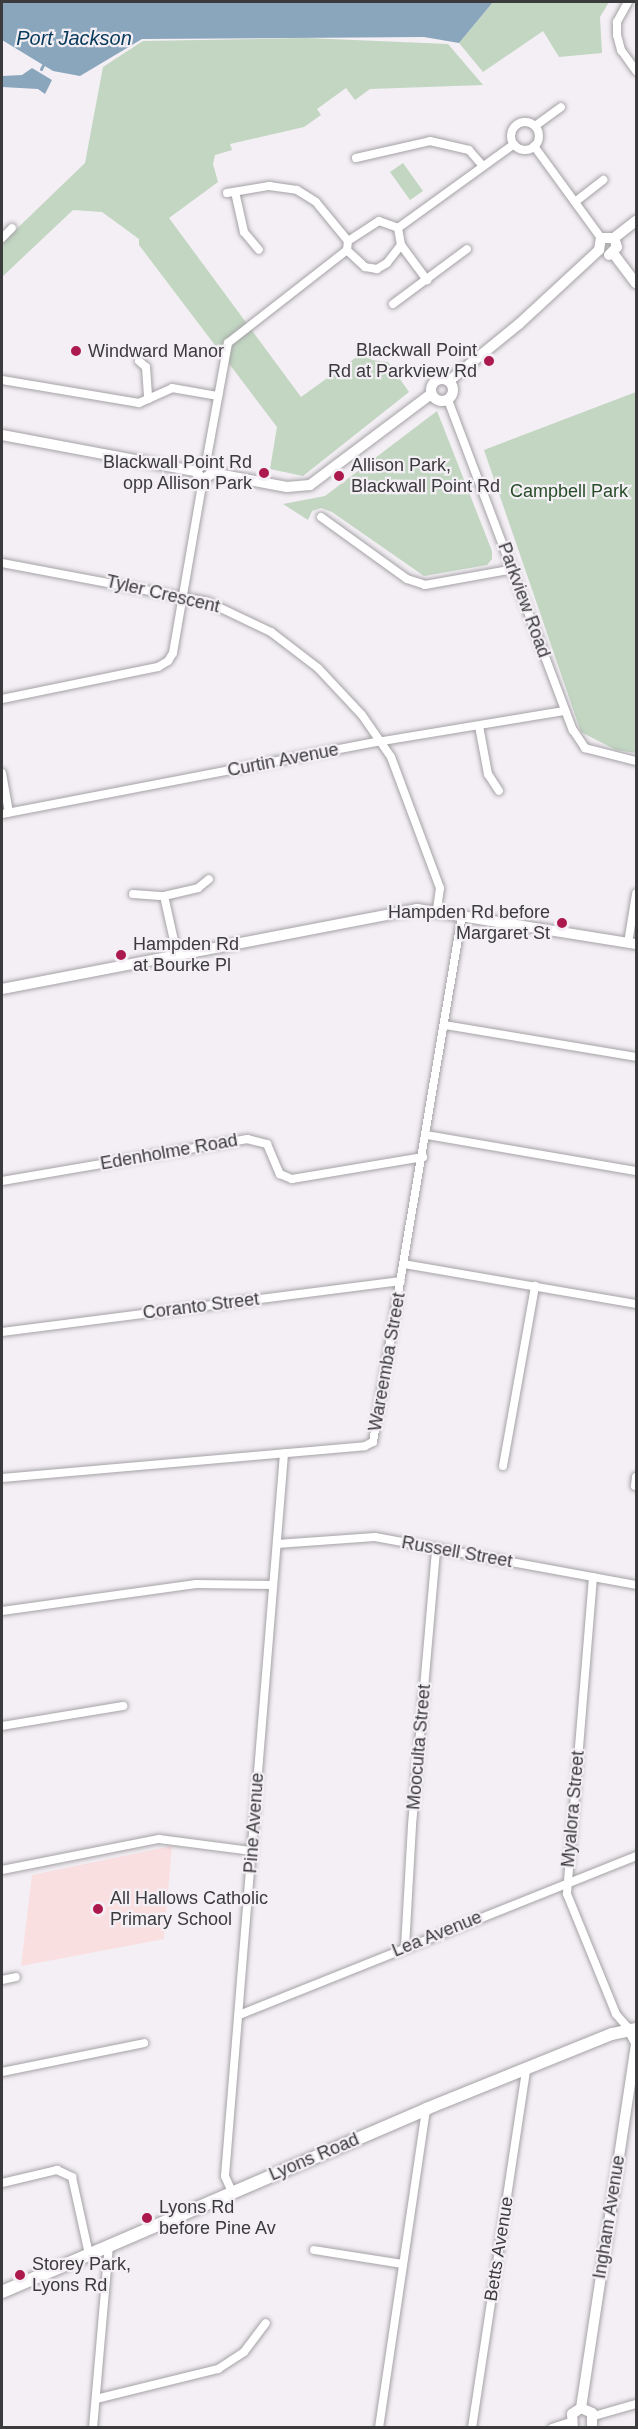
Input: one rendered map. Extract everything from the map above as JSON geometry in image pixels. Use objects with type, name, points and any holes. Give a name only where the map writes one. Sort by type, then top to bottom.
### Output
[{"type":"main road","name":"Lyons Road","points":[[2,2292],[426,2109],[634,2025]]},
{"type":"street","points":[[628,2],[617,22],[617,35],[621,50],[636,71]]},
{"type":"street","points":[[535,126],[561,107]]},
{"type":"street","points":[[524,122],[535,126],[539,134],[534,146],[523,150],[514,144],[511,136],[516,125],[524,122]]},
{"type":"street","points":[[356,158],[430,141],[469,150],[483,166]]},
{"type":"street","points":[[398,228],[514,144]]},
{"type":"street","points":[[398,228],[379,220],[228,343],[206,463],[212,473],[286,487],[310,485],[431,394],[435,380],[449,381],[519,324],[599,250],[601,238],[534,146]]},
{"type":"street","points":[[575,202],[603,180]]},
{"type":"street","points":[[259,250],[244,232],[231,193],[270,186],[297,190],[316,202],[365,267],[377,269],[401,245]]},
{"type":"street","points":[[601,238],[614,238],[636,221]]},
{"type":"street","points":[[2,238],[12,228]]},
{"type":"street","points":[[398,228],[401,245],[427,280]]},
{"type":"street","points":[[599,250],[604,254],[613,253],[617,248],[614,238]]},
{"type":"street","points":[[393,304],[467,249]]},
{"type":"street","points":[[613,253],[636,283]]},
{"type":"street","points":[[139,361],[146,368],[148,399]]},
{"type":"street","points":[[2,380],[139,403],[172,388],[218,396]]},
{"type":"street","points":[[431,394],[438,401],[448,400],[453,391],[449,381]]},
{"type":"street","name":"Parkview Road","points":[[448,400],[514,568],[564,711],[585,748],[636,761]]},
{"type":"street","points":[[2,435],[195,471],[203,480]]},
{"type":"street","points":[[195,471],[199,464],[206,463]]},
{"type":"street","points":[[2,699],[158,667],[173,652],[203,480],[212,473]]},
{"type":"street","points":[[321,517],[407,579],[425,585],[514,568]]},
{"type":"street","name":"Tyler Crescent","points":[[2,563],[183,596],[229,609],[272,632],[318,668],[383,741],[440,888],[437,910]]},
{"type":"street","name":"Curtin Avenue","points":[[5,813],[383,741],[564,711]]},
{"type":"street","points":[[479,726],[488,774],[499,791]]},
{"type":"street","points":[[2,773],[5,813]]},
{"type":"street","points":[[133,894],[164,896],[198,888],[209,879]]},
{"type":"street","points":[[2,989],[417,909],[437,910],[632,944],[636,894]]},
{"type":"street","points":[[164,896],[177,954]]},
{"type":"street","name":"Wareemba Street","points":[[2,1478],[284,1453],[373,1442],[427,1135],[462,915]]},
{"type":"street","points":[[445,1025],[636,1057]]},
{"type":"street","points":[[427,1135],[636,1171]]},
{"type":"street","name":"Edenholme Road","points":[[2,1181],[247,1139],[267,1144],[277,1169],[287,1178],[423,1157]]},
{"type":"street","points":[[404,1264],[636,1304]]},
{"type":"street","name":"Coranto Street","points":[[2,1332],[401,1281]]},
{"type":"street","points":[[503,1467],[535,1286]]},
{"type":"street","name":"Pine Avenue","points":[[232,2193],[225,2176],[284,1453]]},
{"type":"street","points":[[635,1486],[636,1477]]},
{"type":"street","name":"Russell Street","points":[[277,1544],[365,1536],[636,1585]]},
{"type":"street","name":"Mooculta Street","points":[[405,1947],[412,1825],[436,1548]]},
{"type":"street","name":"Myalora Street","points":[[593,1577],[567,1882],[574,1912],[616,2014],[634,2025]]},
{"type":"street","points":[[2,1611],[196,1584],[273,1585]]},
{"type":"street","points":[[2,1726],[123,1706]]},
{"type":"street","points":[[2,1870],[159,1839],[252,1851]]},
{"type":"street","name":"Lea Avenue","points":[[239,2016],[405,1947],[636,1856]]},
{"type":"street","points":[[2,1980],[16,1977]]},
{"type":"street","name":"Ingham Avenue","points":[[581,2408],[636,2043],[634,2025]]},
{"type":"street","points":[[2,2072],[144,2043]]},
{"type":"street","name":"Betts Avenue","points":[[472,2427],[526,2070]]},
{"type":"street","points":[[379,2427],[426,2109]]},
{"type":"street","points":[[2,2183],[57,2170],[72,2177],[89,2254]]},
{"type":"street","points":[[93,2427],[109,2245]]},
{"type":"street","points":[[314,2250],[402,2264]]},
{"type":"street","points":[[96,2399],[218,2369],[244,2352],[266,2323]]},
{"type":"street","points":[[552,2427],[572,2425],[572,2414],[581,2408],[593,2422],[636,2404]]},
{"type":"shaded area","name":"All Hallows Catholic Primary School","points":[[172,1846],[164,1939],[21,1966],[32,1875]]},
{"type":"green space","points":[[493,2],[609,2],[600,17],[602,53],[559,57],[543,31],[483,72],[459,43]]},
{"type":"green space","points":[[307,38],[448,44],[483,85],[370,89],[355,100],[346,88],[317,109],[321,115],[304,127],[230,144],[232,150],[215,155],[213,164],[218,182],[169,218],[301,397],[362,353],[372,360],[388,362],[409,392],[303,476],[270,469],[277,427],[139,245],[139,239],[102,212],[73,210],[2,277],[2,243],[85,163],[103,67],[143,41]]},
{"type":"green space","points":[[403,163],[423,191],[410,200],[390,172]]},
{"type":"green space","name":"Campbell Park","points":[[636,392],[636,753],[616,750],[581,732],[484,450]]},
{"type":"green space","points":[[437,411],[492,551],[492,559],[487,565],[424,576],[332,512],[321,508],[312,511],[308,520],[283,504],[325,496]]},
{"type":"water","name":"Port Jackson","points":[[2,2],[493,2],[459,43],[424,37],[142,39],[80,76],[53,71],[2,40]]},
{"type":"water","points":[[32,68],[52,80],[45,94],[38,89],[2,87],[2,76],[22,75]]},
{"type":"waterway","points":[[41,69],[43,65]]},
{"type":"place","name":"Windward Manor","points":[[76,351]]},
{"type":"place","name":"Blackwall Point Rd at Parkview Rd","points":[[489,361]]},
{"type":"place","name":"Blackwall Point Rd opp Allison Park","points":[[264,473]]},
{"type":"place","name":"Allison Park, Blackwall Point Rd","points":[[339,476]]},
{"type":"place","name":"Hampden Rd before Margaret St","points":[[562,923]]},
{"type":"place","name":"Hampden Rd at Bourke Pl","points":[[121,955]]},
{"type":"place","name":"All Hallows Catholic Primary School","points":[[98,1909]]},
{"type":"place","name":"Lyons Rd before Pine Av","points":[[147,2218]]},
{"type":"place","name":"Storey Park, Lyons Rd","points":[[20,2275]]}]
